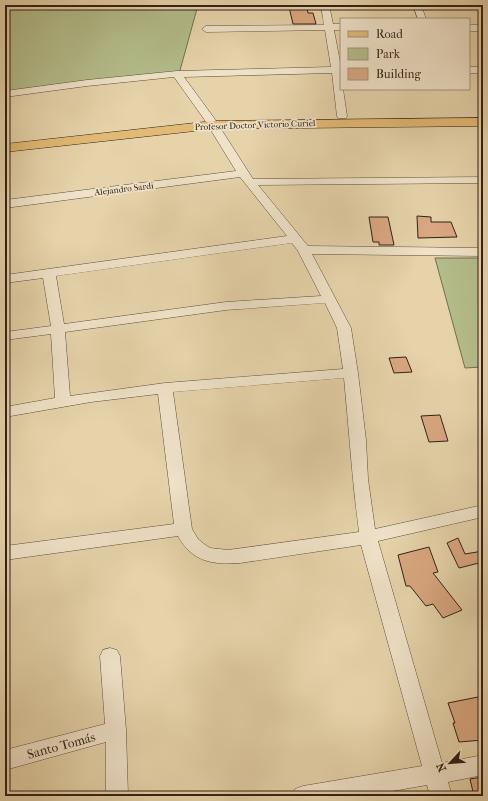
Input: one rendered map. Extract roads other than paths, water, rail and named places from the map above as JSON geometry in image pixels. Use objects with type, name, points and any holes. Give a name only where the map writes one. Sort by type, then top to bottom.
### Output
[{"type":"main road","name":"Profesor Doctor Victorio Curiel","points":[[5,140],[211,121],[342,116],[483,115]]},
{"type":"main road","name":"Profesor Doctor Victorio Curiel","points":[[5,148],[211,121],[483,122]]},
{"type":"street","points":[[325,5],[339,70],[340,85]]},
{"type":"street","points":[[417,5],[422,18]]},
{"type":"street","points":[[206,28],[340,27]]},
{"type":"street","points":[[470,28],[483,28]]},
{"type":"street","points":[[5,94],[87,83],[177,74],[339,70]]},
{"type":"street","points":[[470,70],[483,70]]},
{"type":"street","points":[[177,74],[211,121],[246,178],[299,245],[344,328],[351,373],[358,440],[360,478],[368,537],[441,796]]},
{"type":"street","points":[[340,90],[342,116]]},
{"type":"street","name":"Alejandro Sardi","points":[[5,204],[246,178],[483,180]]},
{"type":"street","points":[[5,279],[49,272],[299,245],[483,252]]},
{"type":"street","points":[[49,272],[58,328],[63,400]]},
{"type":"street","points":[[5,336],[226,306],[329,299]]},
{"type":"street","points":[[5,412],[63,400],[166,388],[253,379],[351,373]]},
{"type":"street","points":[[166,388],[183,529],[193,546],[204,552],[220,558],[240,556],[368,537],[483,511]]},
{"type":"street","points":[[5,553],[183,529]]},
{"type":"street","points":[[110,656],[116,730],[117,796]]},
{"type":"street","name":"Santo Tomás","points":[[5,760],[116,730]]},
{"type":"street","points":[[303,796],[483,765]]}]
